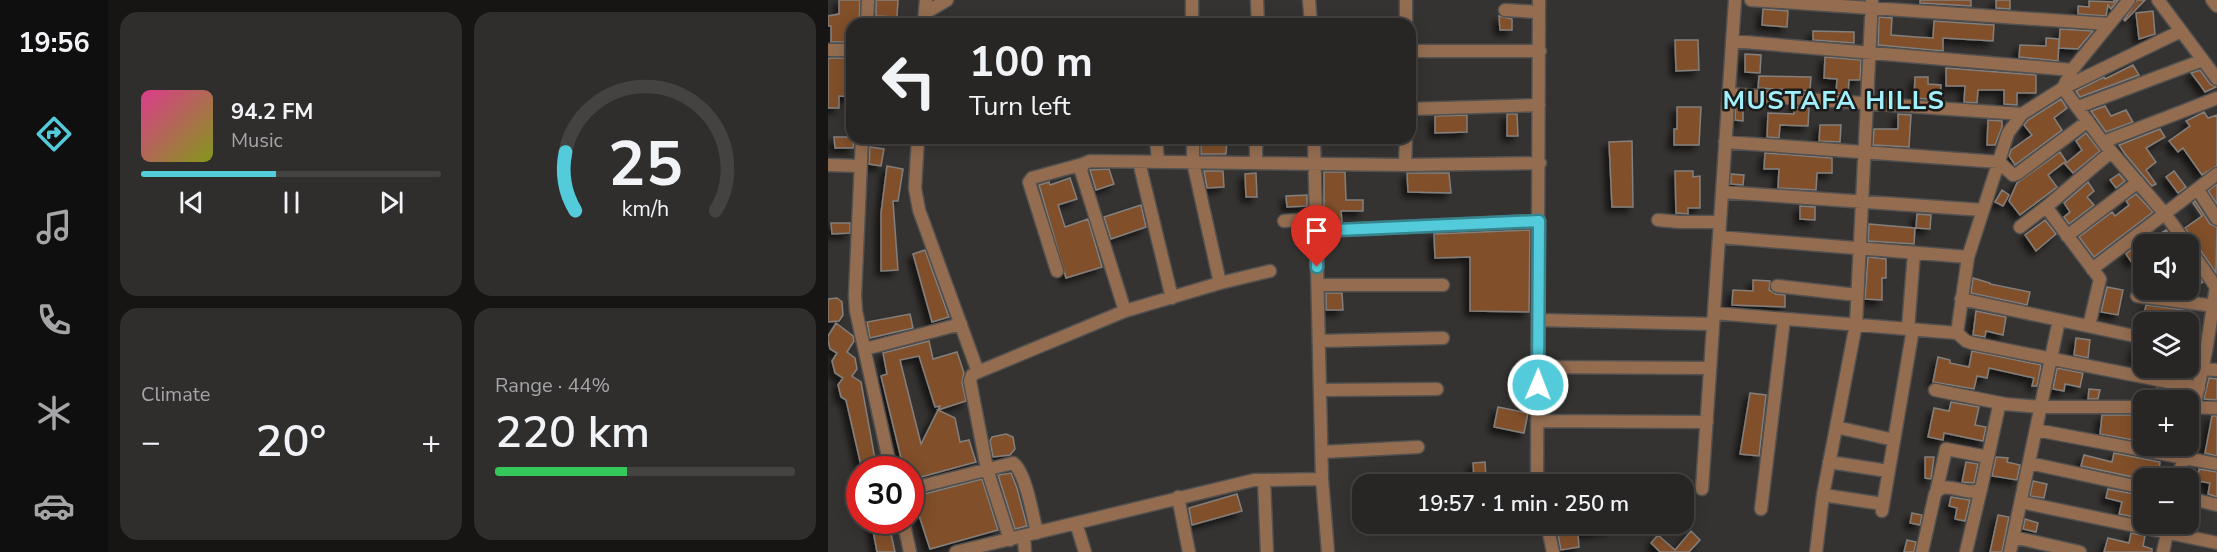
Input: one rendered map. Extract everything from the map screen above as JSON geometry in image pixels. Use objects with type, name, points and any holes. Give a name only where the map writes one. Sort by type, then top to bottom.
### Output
[{"type":"street","points":[[867,18],[868,0]]},
{"type":"street","points":[[925,18],[926,0]]},
{"type":"street","points":[[926,18],[947,0]]},
{"type":"street","points":[[1192,0],[1192,18]]},
{"type":"street","points":[[1257,0],[1258,18]]},
{"type":"street","points":[[1310,0],[1311,18]]},
{"type":"street","points":[[1406,0],[1406,18]]},
{"type":"street","points":[[1702,489],[1735,0]]},
{"type":"street","points":[[1751,0],[1872,4],[2109,24]]},
{"type":"street","points":[[2063,88],[2072,70],[2129,0]]},
{"type":"street","points":[[2158,0],[2217,79]]},
{"type":"street","points":[[2212,0],[2217,6]]},
{"type":"street","points":[[1816,552],[1823,495],[1856,324],[1872,4]]},
{"type":"street","points":[[1505,10],[1539,6],[1537,474]]},
{"type":"street","points":[[1957,333],[1960,299],[1968,257],[2008,133],[2022,114],[2063,88],[2181,31]]},
{"type":"street","points":[[1732,41],[2072,70]]},
{"type":"street","points":[[828,50],[846,50]]},
{"type":"street","points":[[1416,51],[1540,51]]},
{"type":"street","points":[[2078,107],[2203,60]]},
{"type":"street","points":[[2063,88],[2107,147],[2165,214],[2179,234]]},
{"type":"street","points":[[1728,94],[2022,114]]},
{"type":"street","points":[[2020,227],[2046,207],[2107,147],[2217,98]]},
{"type":"street","points":[[1416,109],[1539,105]]},
{"type":"street","points":[[1725,142],[1999,162],[2010,173],[2017,174],[2088,121]]},
{"type":"street","points":[[862,144],[855,297],[888,456]]},
{"type":"street","points":[[918,144],[915,188],[919,210],[961,324],[990,367]]},
{"type":"street","points":[[1156,144],[1158,162]]},
{"type":"street","points":[[1193,144],[1193,162],[1220,283]]},
{"type":"street","points":[[1256,144],[1256,163]]},
{"type":"street","points":[[1314,144],[1322,479],[1328,552]]},
{"type":"street","points":[[1405,165],[1406,144]]},
{"type":"street","points":[[1057,271],[1029,182],[1032,178],[1090,161],[1405,165],[1540,163]]},
{"type":"street","points":[[1139,162],[1172,298]]},
{"type":"street","points":[[1083,164],[1081,171],[1125,311]]},
{"type":"street","points":[[828,165],[861,166]]},
{"type":"street","points":[[2092,269],[2217,174]]},
{"type":"street","points":[[2067,236],[2138,183]]},
{"type":"street","points":[[2198,190],[2217,219]]},
{"type":"street","points":[[1722,192],[1983,210]]},
{"type":"street","points":[[2046,207],[2100,279],[2089,326]]},
{"type":"street","points":[[1658,220],[1720,222]]},
{"type":"street","points":[[1284,221],[1316,225],[1539,221]]},
{"type":"street","points":[[1719,237],[1968,257]]},
{"type":"street","points":[[1823,495],[1882,507],[1906,381],[1914,253]]},
{"type":"street","points":[[1539,320],[1784,319],[1957,333],[1972,343],[2199,388],[2215,306],[2216,287],[2199,263]]},
{"type":"street","points":[[1010,540],[987,469],[970,381],[972,375],[1125,311],[1270,271]]},
{"type":"street","points":[[1318,285],[1443,285]]},
{"type":"street","points":[[1777,286],[1857,295]]},
{"type":"street","points":[[1960,299],[2133,336]]},
{"type":"street","points":[[2168,300],[2215,306]]},
{"type":"street","points":[[1761,509],[1784,319]]},
{"type":"street","points":[[2010,552],[2059,320]]},
{"type":"street","points":[[865,350],[961,324]]},
{"type":"street","points":[[1319,340],[1443,338]]},
{"type":"street","points":[[2199,349],[2206,351]]},
{"type":"street","points":[[1538,367],[1710,368]]},
{"type":"street","points":[[2202,369],[2217,370]]},
{"type":"street","points":[[1320,390],[1437,389]]},
{"type":"street","points":[[1935,390],[2005,404],[2040,407],[2133,407]]},
{"type":"street","points":[[1966,552],[1997,411],[2005,404]]},
{"type":"street","points":[[2199,407],[2217,408]]},
{"type":"street","points":[[1538,421],[1707,422]]},
{"type":"street","points":[[1836,427],[1894,440]]},
{"type":"street","points":[[2036,430],[2133,444]]},
{"type":"street","points":[[1322,452],[1418,447]]},
{"type":"street","points":[[1922,552],[1946,449],[1988,457]]},
{"type":"street","points":[[2197,456],[2217,464]]},
{"type":"street","points":[[1830,462],[1888,471]]},
{"type":"street","points":[[924,485],[1013,463],[1023,480],[1037,533]]},
{"type":"street","points":[[2029,463],[2133,486]]},
{"type":"street","points":[[956,552],[1254,480],[1322,479]]},
{"type":"street","points":[[1264,480],[1267,552]]},
{"type":"street","points":[[1935,494],[1943,486],[1972,493],[1981,489]]},
{"type":"street","points":[[1178,497],[1189,552]]},
{"type":"street","points":[[2199,501],[2217,505]]},
{"type":"street","points":[[2021,502],[2133,521]]},
{"type":"street","points":[[1071,525],[1085,552]]},
{"type":"street","points":[[906,534],[910,552]]},
{"type":"street","points":[[1549,534],[1553,552]]},
{"type":"street","points":[[2163,552],[2167,534]]},
{"type":"street","points":[[2189,534],[2217,543]]},
{"type":"street","points":[[1024,537],[1025,552]]},
{"type":"street","points":[[2013,537],[2080,552]]},
{"type":"building","points":[[839,0],[860,0],[859,18],[846,18],[845,42],[831,42],[831,26],[828,26],[828,16],[839,14]]},
{"type":"building","points":[[876,0],[898,0],[897,17],[876,16]]},
{"type":"building","points":[[1920,0],[1971,0],[1971,6],[1920,3]]},
{"type":"building","points":[[1996,0],[2010,0],[2010,9],[1996,8]]},
{"type":"building","points":[[2118,0],[2111,9],[2108,5],[2106,16],[2078,14],[2078,6],[2089,7],[2089,1],[2114,2]]},
{"type":"building","points":[[2137,0],[2145,0],[2125,21],[2124,20]]},
{"type":"building","points":[[1763,9],[1788,11],[1787,27],[1762,25]]},
{"type":"building","points":[[2153,11],[2155,34],[2139,39],[2136,13]]},
{"type":"building","points":[[1499,16],[1512,19],[1512,30],[1500,30]]},
{"type":"building","points":[[1879,17],[1892,18],[1891,35],[1916,37],[1933,38],[1934,21],[1994,25],[1993,41],[1943,38],[1943,51],[1878,45]]},
{"type":"building","points":[[2060,29],[2093,31],[2078,49],[2059,48]]},
{"type":"building","points":[[1813,31],[1854,32],[1854,43],[1813,40]]},
{"type":"building","points":[[2046,38],[2059,39],[2058,61],[2019,57],[2020,45],[2046,46]]},
{"type":"building","points":[[1675,40],[1698,40],[1699,70],[1676,71]]},
{"type":"building","points":[[1745,54],[1761,55],[1760,73],[1745,72]]},
{"type":"building","points":[[1825,57],[1861,60],[1860,80],[1849,80],[1848,94],[1836,93],[1837,79],[1824,78]]},
{"type":"building","points":[[828,58],[846,58],[846,97],[839,96],[839,108],[828,108]]},
{"type":"building","points":[[2133,65],[2139,75],[2080,97],[2076,91],[2104,77],[2105,79]]},
{"type":"building","points":[[1946,68],[2036,75],[2036,93],[2017,93],[2017,105],[2004,104],[2004,90],[1978,90],[1977,103],[1964,102],[1965,86],[1946,86]]},
{"type":"building","points":[[2200,70],[2210,84],[2216,87],[2205,92],[2191,73]]},
{"type":"building","points":[[1759,76],[1811,77],[1810,91],[1758,88]]},
{"type":"building","points":[[1915,77],[1928,77],[1928,84],[1941,85],[1940,100],[1914,98]]},
{"type":"building","points":[[2061,99],[2067,108],[2054,118],[2062,130],[2015,165],[2009,156],[2011,150],[2032,135],[2024,125]]},
{"type":"building","points":[[1736,103],[1743,103],[1743,121],[1735,120]]},
{"type":"building","points":[[2105,106],[2111,116],[2126,110],[2133,122],[2106,132],[2091,111]]},
{"type":"building","points":[[1677,107],[1701,107],[1699,145],[1674,145]]},
{"type":"building","points":[[1794,107],[1809,108],[1808,126],[1780,125],[1779,138],[1767,137],[1768,113],[1794,114]]},
{"type":"building","points":[[2204,112],[2208,118],[2217,115],[2217,166],[2202,175],[2183,148],[2178,152],[2169,141],[2190,126],[2186,121]]},
{"type":"building","points":[[1507,114],[1517,114],[1518,136],[1507,136]]},
{"type":"building","points":[[1898,114],[1911,115],[1909,147],[1873,145],[1874,129],[1898,129]]},
{"type":"building","points":[[1467,115],[1467,132],[1435,133],[1435,116]]},
{"type":"building","points":[[1988,120],[2002,121],[1995,145],[1987,145]]},
{"type":"building","points":[[1820,125],[1841,125],[1840,142],[1819,141]]},
{"type":"building","points":[[2160,129],[2165,137],[2146,148],[2156,162],[2146,170],[2156,184],[2152,186],[2119,145]]},
{"type":"building","points":[[2086,133],[2100,151],[2073,173],[2065,164],[2082,150],[2076,141]]},
{"type":"building","points":[[834,137],[846,137],[846,144],[853,144],[853,148],[835,148]]},
{"type":"building","points":[[1632,141],[1633,207],[1612,207],[1609,142]]},
{"type":"building","points":[[1201,144],[1227,144],[1226,154],[1201,154]]},
{"type":"building","points":[[870,147],[884,149],[881,166],[869,164]]},
{"type":"building","points":[[2060,152],[2066,161],[2048,175],[2057,187],[2020,215],[2009,201],[2017,183]]},
{"type":"building","points":[[1765,153],[1832,158],[1832,173],[1817,173],[1816,190],[1778,188],[1779,169],[1764,169]]},
{"type":"building","points":[[887,166],[903,169],[898,201],[893,201],[898,270],[881,271],[881,213]]},
{"type":"building","points":[[1109,169],[1114,184],[1096,190],[1090,170]]},
{"type":"building","points":[[1204,171],[1223,171],[1224,187],[1207,188]]},
{"type":"building","points":[[1675,171],[1693,171],[1693,177],[1700,176],[1700,208],[1688,208],[1688,214],[1676,213]]},
{"type":"building","points":[[2174,171],[2186,187],[2178,193],[2166,177]]},
{"type":"building","points":[[1324,172],[1345,172],[1346,200],[1363,200],[1363,211],[1341,211],[1342,222],[1324,222]]},
{"type":"building","points":[[1256,173],[1257,197],[1246,197],[1245,174]]},
{"type":"building","points":[[1407,173],[1449,173],[1451,193],[1408,192]]},
{"type":"building","points":[[1731,174],[1744,175],[1743,185],[1731,184]]},
{"type":"building","points":[[2119,174],[2125,181],[2116,188],[2110,180]]},
{"type":"building","points":[[1070,178],[1077,199],[1058,205],[1065,227],[1088,219],[1102,267],[1066,278],[1039,185],[1049,182],[1050,185]]},
{"type":"building","points":[[2088,182],[2094,191],[2087,197],[2094,205],[2069,224],[2064,217],[2070,212],[2064,203]]},
{"type":"building","points":[[2217,184],[2217,204],[2208,191]]},
{"type":"building","points":[[2002,190],[2009,195],[2003,206],[1995,202]]},
{"type":"building","points":[[2136,194],[2153,212],[2094,257],[2079,237],[2112,212],[2115,216],[2129,205],[2126,201]]},
{"type":"building","points":[[1307,195],[1307,206],[1287,207],[1286,196]]},
{"type":"building","points":[[2195,201],[2210,224],[2217,227],[2216,273],[2199,248],[2199,234],[2189,234],[2185,228],[2202,216],[2193,203]]},
{"type":"building","points":[[1141,205],[1146,227],[1111,239],[1104,217]]},
{"type":"building","points":[[1800,206],[1815,207],[1815,220],[1800,219]]},
{"type":"building","points":[[1917,214],[1931,215],[1930,229],[1916,228]]},
{"type":"building","points":[[2045,220],[2056,234],[2036,251],[2025,235]]},
{"type":"building","points":[[831,223],[850,223],[850,233],[832,234]]},
{"type":"building","points":[[1869,224],[1915,228],[1914,244],[1868,241]]},
{"type":"building","points":[[1530,230],[1529,312],[1470,311],[1470,257],[1435,258],[1434,234]]},
{"type":"building","points":[[2133,248],[2133,262],[2132,263],[2126,254]]},
{"type":"building","points":[[925,250],[949,317],[932,322],[913,254]]},
{"type":"building","points":[[1868,257],[1886,259],[1886,278],[1882,278],[1882,300],[1865,299]]},
{"type":"building","points":[[1973,278],[2030,292],[2027,305],[1971,293]]},
{"type":"building","points":[[1753,280],[1770,281],[1769,290],[1785,295],[1785,307],[1732,305],[1733,290],[1753,291]]},
{"type":"building","points":[[2107,287],[2123,290],[2118,315],[2101,312]]},
{"type":"building","points":[[1326,293],[1342,293],[1343,310],[1326,310]]},
{"type":"building","points":[[837,298],[842,302],[843,315],[839,321],[828,322],[828,299]]},
{"type":"building","points":[[2146,305],[2192,311],[2192,312],[2144,312]]},
{"type":"building","points":[[1976,311],[2006,317],[2003,335],[1986,331],[1985,337],[1973,335]]},
{"type":"building","points":[[910,314],[913,328],[870,338],[867,322]]},
{"type":"building","points":[[836,323],[853,336],[854,341],[847,352],[855,358],[857,369],[852,376],[861,382],[874,456],[859,456],[846,400],[841,397],[838,385],[843,378],[835,373],[832,361],[837,353],[830,349],[828,336]]},
{"type":"building","points":[[2076,338],[2090,340],[2088,358],[2074,355]]},
{"type":"building","points":[[929,341],[933,359],[957,352],[964,373],[962,382],[966,401],[938,410],[955,418],[960,442],[969,440],[976,462],[924,476],[924,456],[901,456],[881,376],[887,374],[883,353]],"holes":[[[919,356],[935,407],[940,406],[921,444],[900,360]]]},
{"type":"building","points":[[1972,351],[2041,365],[2037,386],[2032,386],[2034,378],[1989,368],[1987,378],[1977,376],[1974,389],[1933,382],[1938,357],[1950,360],[1950,363],[1969,367]]},
{"type":"building","points":[[2057,368],[2083,373],[2080,387],[2065,384],[2064,391],[2053,389]]},
{"type":"building","points":[[2209,378],[2217,379],[2217,400],[2204,399]]},
{"type":"building","points":[[2089,389],[2100,390],[2098,399],[2088,399]]},
{"type":"building","points":[[1750,393],[1766,395],[1759,456],[1740,454]]},
{"type":"building","points":[[1951,402],[1979,407],[1975,425],[1986,427],[1983,441],[1944,433],[1943,440],[1928,437],[1934,408],[1949,411]]},
{"type":"building","points":[[1498,407],[1528,413],[1524,433],[1494,427]]},
{"type":"building","points":[[2102,415],[2133,415],[2133,440],[2100,434]]},
{"type":"building","points":[[2212,416],[2217,416],[2217,456],[2205,453]]},
{"type":"building","points":[[1006,434],[1013,437],[1015,449],[1010,455],[993,457],[990,441],[992,437]]},
{"type":"building","points":[[2114,453],[2160,462],[2159,468],[2133,468],[2133,477],[2081,466],[2084,455],[2112,462]]},
{"type":"building","points":[[1925,457],[1934,457],[1931,479],[1925,478]]},
{"type":"building","points":[[1996,457],[2008,458],[2007,462],[2020,465],[2017,480],[1992,476]]},
{"type":"building","points":[[1485,462],[1486,474],[1474,474],[1473,463]]},
{"type":"building","points":[[1966,462],[1978,464],[1974,483],[1962,482]]},
{"type":"building","points":[[2199,469],[2217,472],[2217,497],[2208,494],[2210,483],[2199,481]]},
{"type":"building","points":[[1011,473],[1027,526],[1015,529],[998,475]]},
{"type":"building","points":[[982,479],[998,530],[930,549],[924,531],[924,494]]},
{"type":"building","points":[[2033,481],[2047,484],[2044,498],[2030,496]]},
{"type":"building","points":[[2108,489],[2133,494],[2133,517],[2119,514],[2122,502],[2106,498]]},
{"type":"building","points":[[1237,494],[1242,511],[1192,525],[1189,508]]},
{"type":"building","points":[[1951,497],[1970,500],[1965,521],[1955,519],[1957,508],[1949,506]]},
{"type":"building","points":[[1912,513],[1922,515],[1920,525],[1910,523]]},
{"type":"building","points":[[1998,515],[2009,517],[2002,552],[1990,552]]},
{"type":"building","points":[[2025,519],[2038,523],[2036,532],[2023,529]]},
{"type":"building","points":[[2131,533],[2145,536],[2143,546],[2152,549],[2152,552],[2104,552],[2108,538],[2129,543]]},
{"type":"building","points":[[874,534],[891,534],[895,552],[877,552]]},
{"type":"building","points":[[1558,534],[1578,534],[1579,547],[1561,550]]},
{"type":"building","points":[[1688,534],[1694,534],[1700,540],[1689,552],[1660,552],[1651,543],[1658,535],[1675,550]]},
{"type":"building","points":[[1907,540],[1916,542],[1914,552],[1904,552]]},
{"type":"district","name":"MUSTAFA HILLS","points":[[1834,100]]},
{"type":"route","points":[[1317,267],[1316,231],[1539,221],[1538,385]]}]
